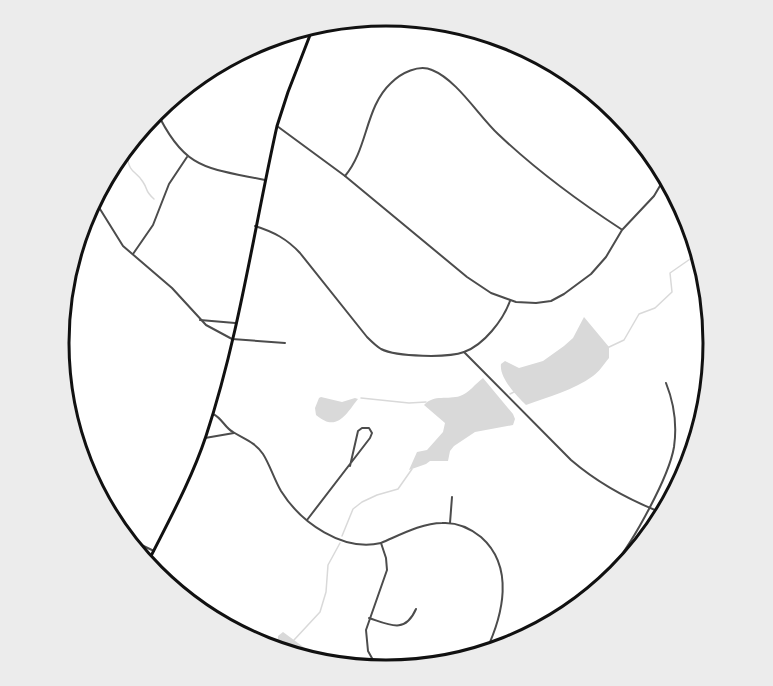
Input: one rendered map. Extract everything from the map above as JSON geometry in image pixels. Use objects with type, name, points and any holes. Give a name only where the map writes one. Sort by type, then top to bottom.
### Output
[{"type":"main road","points":[[151,556],[189,479],[213,414],[232,339],[277,126],[310,35]]},
{"type":"street","points":[[345,176],[360,153],[375,106],[383,91],[403,74],[426,68],[448,81],[497,133],[525,158],[622,230]]},
{"type":"street","points":[[161,119],[187,157],[212,169],[265,180]]},
{"type":"street","points":[[277,126],[287,131],[345,176],[467,277],[491,293],[510,301],[543,303],[564,294],[602,263],[622,230],[648,203],[661,184]]},
{"type":"street","points":[[133,254],[153,225],[169,184],[187,157]]},
{"type":"street","points":[[99,209],[116,236],[166,282],[200,320],[232,339],[285,343]]},
{"type":"street","points":[[255,226],[280,236],[294,247],[367,337],[381,349],[422,355],[464,352],[479,342],[495,326],[510,301]]},
{"type":"street","points":[[200,320],[235,323]]},
{"type":"street","points":[[464,352],[571,460],[606,488],[656,510]]},
{"type":"street","points":[[614,565],[650,508],[670,462],[674,446],[674,414],[666,383]]},
{"type":"street","points":[[213,414],[234,433],[256,446],[263,454],[276,483],[288,502],[307,520],[346,542],[363,546],[381,543],[429,524],[450,523],[471,530],[480,536],[494,552],[501,570],[503,584],[501,606],[489,644]]},
{"type":"street","points":[[307,520],[350,466],[370,438],[372,433],[369,428],[362,428],[358,431],[350,466]]},
{"type":"street","points":[[205,438],[234,433]]},
{"type":"street","points":[[450,523],[452,497]]},
{"type":"street","points":[[374,660],[366,645],[366,630],[387,570],[381,543]]},
{"type":"street","points":[[142,545],[154,550]]},
{"type":"street","points":[[369,618],[400,626],[410,620],[416,609]]},
{"type":"shaded area","points":[[584,317],[609,347],[609,358],[586,381],[561,393],[526,405],[506,381],[501,364],[505,361],[519,368],[543,361],[573,338]]},
{"type":"shaded area","points":[[483,378],[513,414],[515,419],[513,425],[475,432],[454,446],[450,451],[448,461],[430,461],[409,470],[417,452],[427,450],[443,432],[445,423],[424,405],[432,400],[463,395]]},
{"type":"shaded area","points":[[321,397],[342,402],[358,399],[345,415],[335,422],[330,422],[316,415],[315,408]]},
{"type":"shaded area","points":[[283,632],[309,651],[278,641],[278,636]]},
{"type":"waterway","points":[[128,160],[131,169],[154,199]]},
{"type":"waterway","points":[[607,348],[624,340],[639,314],[655,308],[672,292],[670,273],[692,258]]},
{"type":"waterway","points":[[510,394],[516,391]]},
{"type":"waterway","points":[[361,398],[409,403],[426,402]]},
{"type":"waterway","points":[[342,536],[353,509],[377,495],[398,489],[412,469]]},
{"type":"waterway","points":[[294,640],[320,612],[326,592],[328,565],[340,543]]}]
